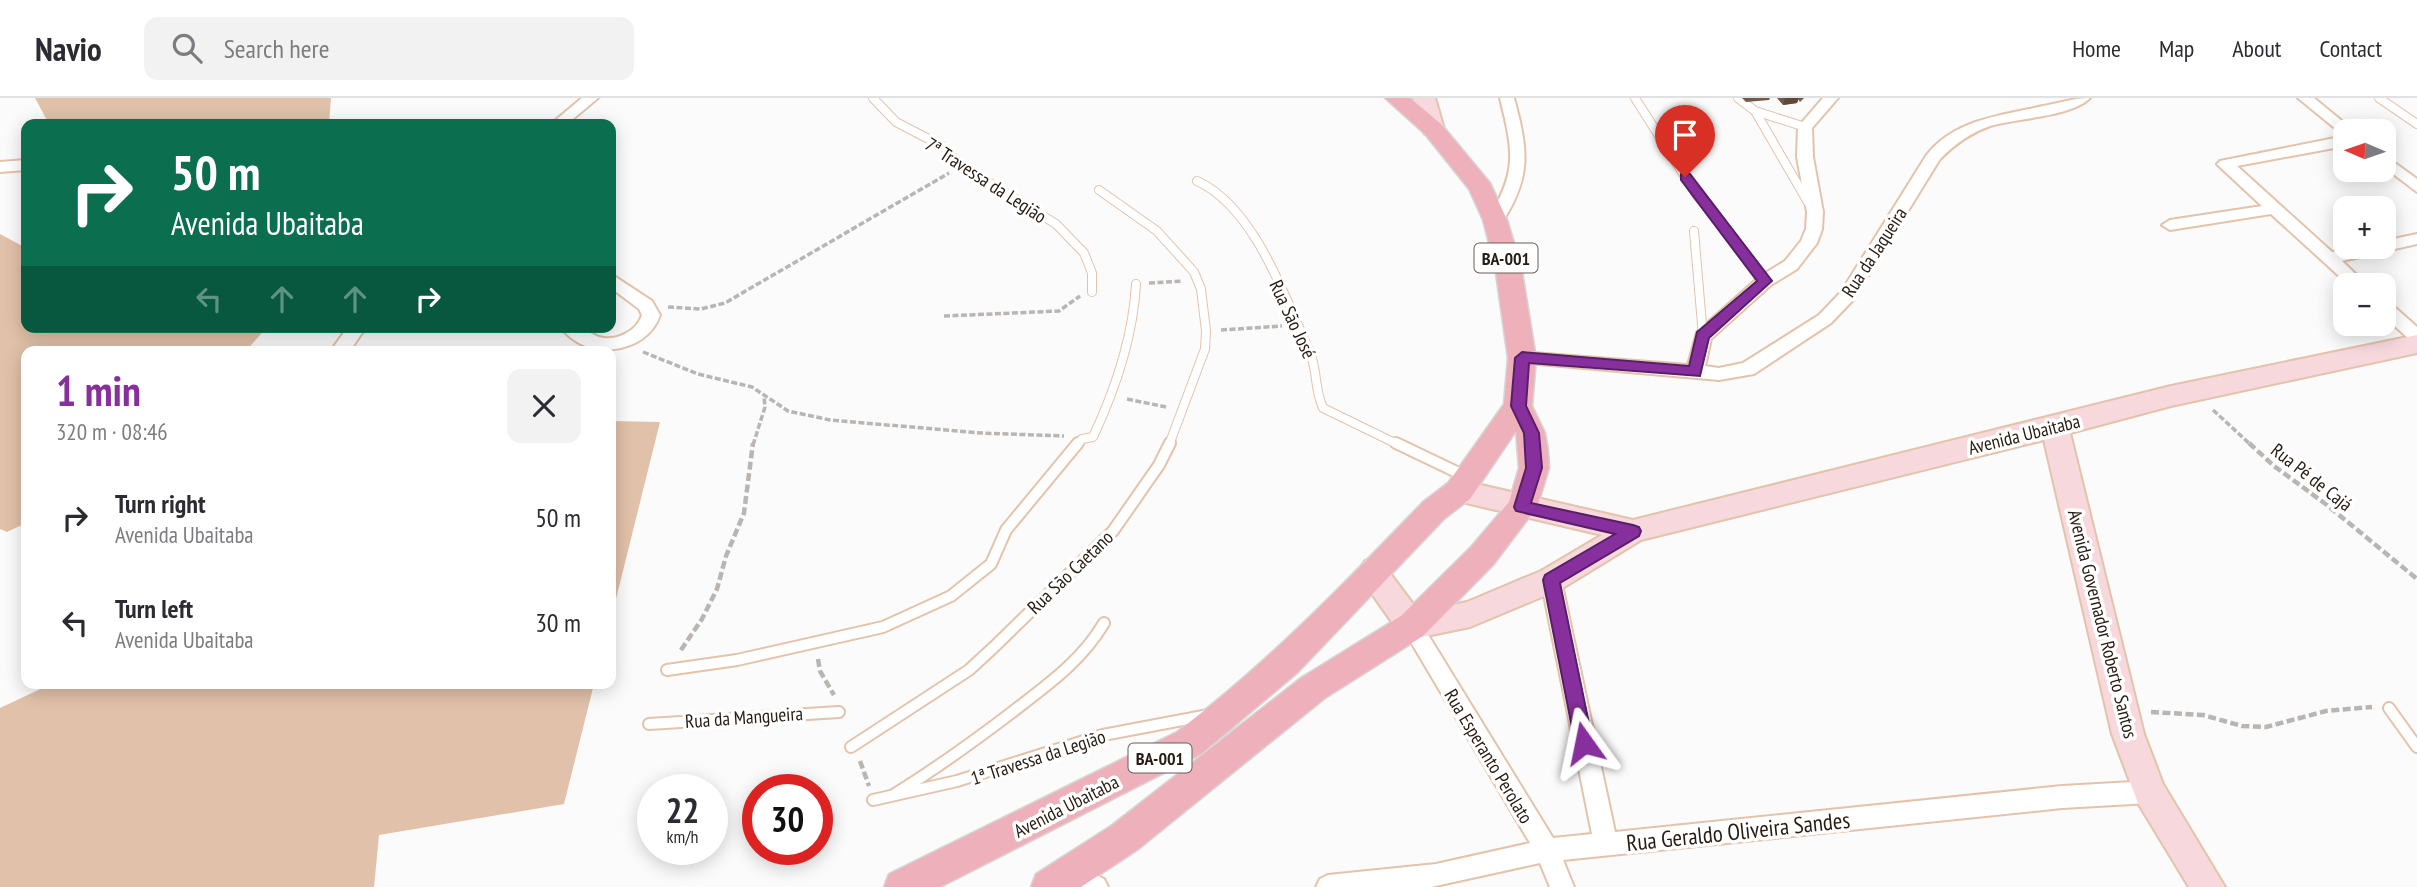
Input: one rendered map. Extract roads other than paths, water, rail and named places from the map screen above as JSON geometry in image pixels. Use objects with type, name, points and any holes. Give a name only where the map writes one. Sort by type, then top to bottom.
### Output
[{"type":"main road","name":"BA-001","points":[[1396,98],[1433,129],[1481,188],[1495,220],[1508,266],[1522,358],[1518,406],[1464,485]]},
{"type":"main road","points":[[1424,98],[1433,129]]},
{"type":"main road","name":"Avenida Ubaitaba","points":[[1412,626],[1469,614],[1551,580],[1633,531],[2196,391],[2417,344]]},
{"type":"main road","name":"BA-001","points":[[1518,406],[1531,433],[1534,452],[1534,468],[1522,507]]},
{"type":"main road","name":"Avenida Governador Roberto Santos","points":[[2055,428],[2128,734],[2150,792],[2208,887]]},
{"type":"main road","name":"Avenida Ubaitaba","points":[[902,887],[1189,743],[1229,715],[1276,671],[1434,510],[1464,485],[1522,507],[1633,531]]},
{"type":"main road","name":"Avenida Ubaitaba","points":[[1051,886],[1124,838],[1313,688],[1412,626],[1482,556],[1522,507]]},
{"type":"main road","points":[[1375,569],[1380,582],[1412,626]]},
{"type":"street","points":[[564,119],[591,98]]},
{"type":"street","points":[[1495,220],[1507,205],[1516,186],[1520,163],[1519,146],[1507,98]]},
{"type":"street","points":[[1695,372],[1703,336],[1765,281],[1791,265],[1809,243],[1814,229],[1815,212],[1805,157],[1805,127],[1831,98]]},
{"type":"street","name":"Rua da Jaqueira","points":[[1522,358],[1719,374],[1748,369],[1825,319],[1847,296],[1934,156],[1947,140],[1965,129],[2083,98]]},
{"type":"street","points":[[2305,98],[2333,120]]},
{"type":"street","points":[[2333,143],[2225,164],[2346,273]]},
{"type":"street","points":[[0,167],[21,165]]},
{"type":"street","points":[[2396,170],[2417,187]]},
{"type":"street","points":[[2170,225],[2273,209]]},
{"type":"street","points":[[2396,243],[2417,239]]},
{"type":"street","points":[[2329,258],[2333,257]]},
{"type":"street","points":[[577,333],[604,345],[624,342],[636,335],[649,321],[651,315],[646,305],[616,284]]},
{"type":"street","points":[[2396,318],[2417,337]]},
{"type":"street","points":[[1551,580],[1606,844]]},
{"type":"street","name":"Rua Esperanto Perolato","points":[[1412,626],[1548,850],[1562,887]]},
{"type":"street","name":"Rua Geraldo Oliveira Sandes","points":[[1328,887],[1436,875],[1548,850],[2062,797],[2150,792]]},
{"type":"street","points":[[1051,886],[1096,887]]},
{"type":"lane","name":"7ª Travessa da Legião","points":[[873,98],[886,117],[946,149],[962,166],[1015,197],[1066,232],[1081,249],[1091,270],[1092,292]]},
{"type":"lane","points":[[1635,98],[1698,197],[1765,281]]},
{"type":"lane","points":[[1738,98],[1755,111],[1805,127]]},
{"type":"lane","points":[[2379,98],[2417,124]]},
{"type":"lane","points":[[1755,111],[1815,212]]},
{"type":"lane","name":"Rua São José","points":[[1197,181],[1206,185],[1238,214],[1261,245],[1316,370],[1315,390],[1323,408],[1464,485]]},
{"type":"lane","name":"Rua São Caetano","points":[[850,747],[969,670],[1097,548],[1127,513],[1159,465],[1205,349],[1206,331],[1198,279],[1157,231],[1099,190]]},
{"type":"lane","points":[[1694,231],[1703,336]]},
{"type":"lane","points":[[667,670],[737,660],[883,627],[951,596],[991,564],[1006,530],[1034,499],[1056,467],[1082,439],[1093,437],[1127,345],[1136,301],[1136,284]]},
{"type":"lane","name":"1ª Travessa da Legião","points":[[888,798],[961,753],[1037,695],[1096,640],[1104,623]]},
{"type":"lane","points":[[2389,708],[2417,747]]},
{"type":"lane","name":"Rua da Mangueira","points":[[649,724],[839,712]]},
{"type":"lane","name":"1ª Travessa da Legião","points":[[873,800],[919,793],[967,780],[1095,737],[1168,723],[1201,713],[1229,715]]}]
